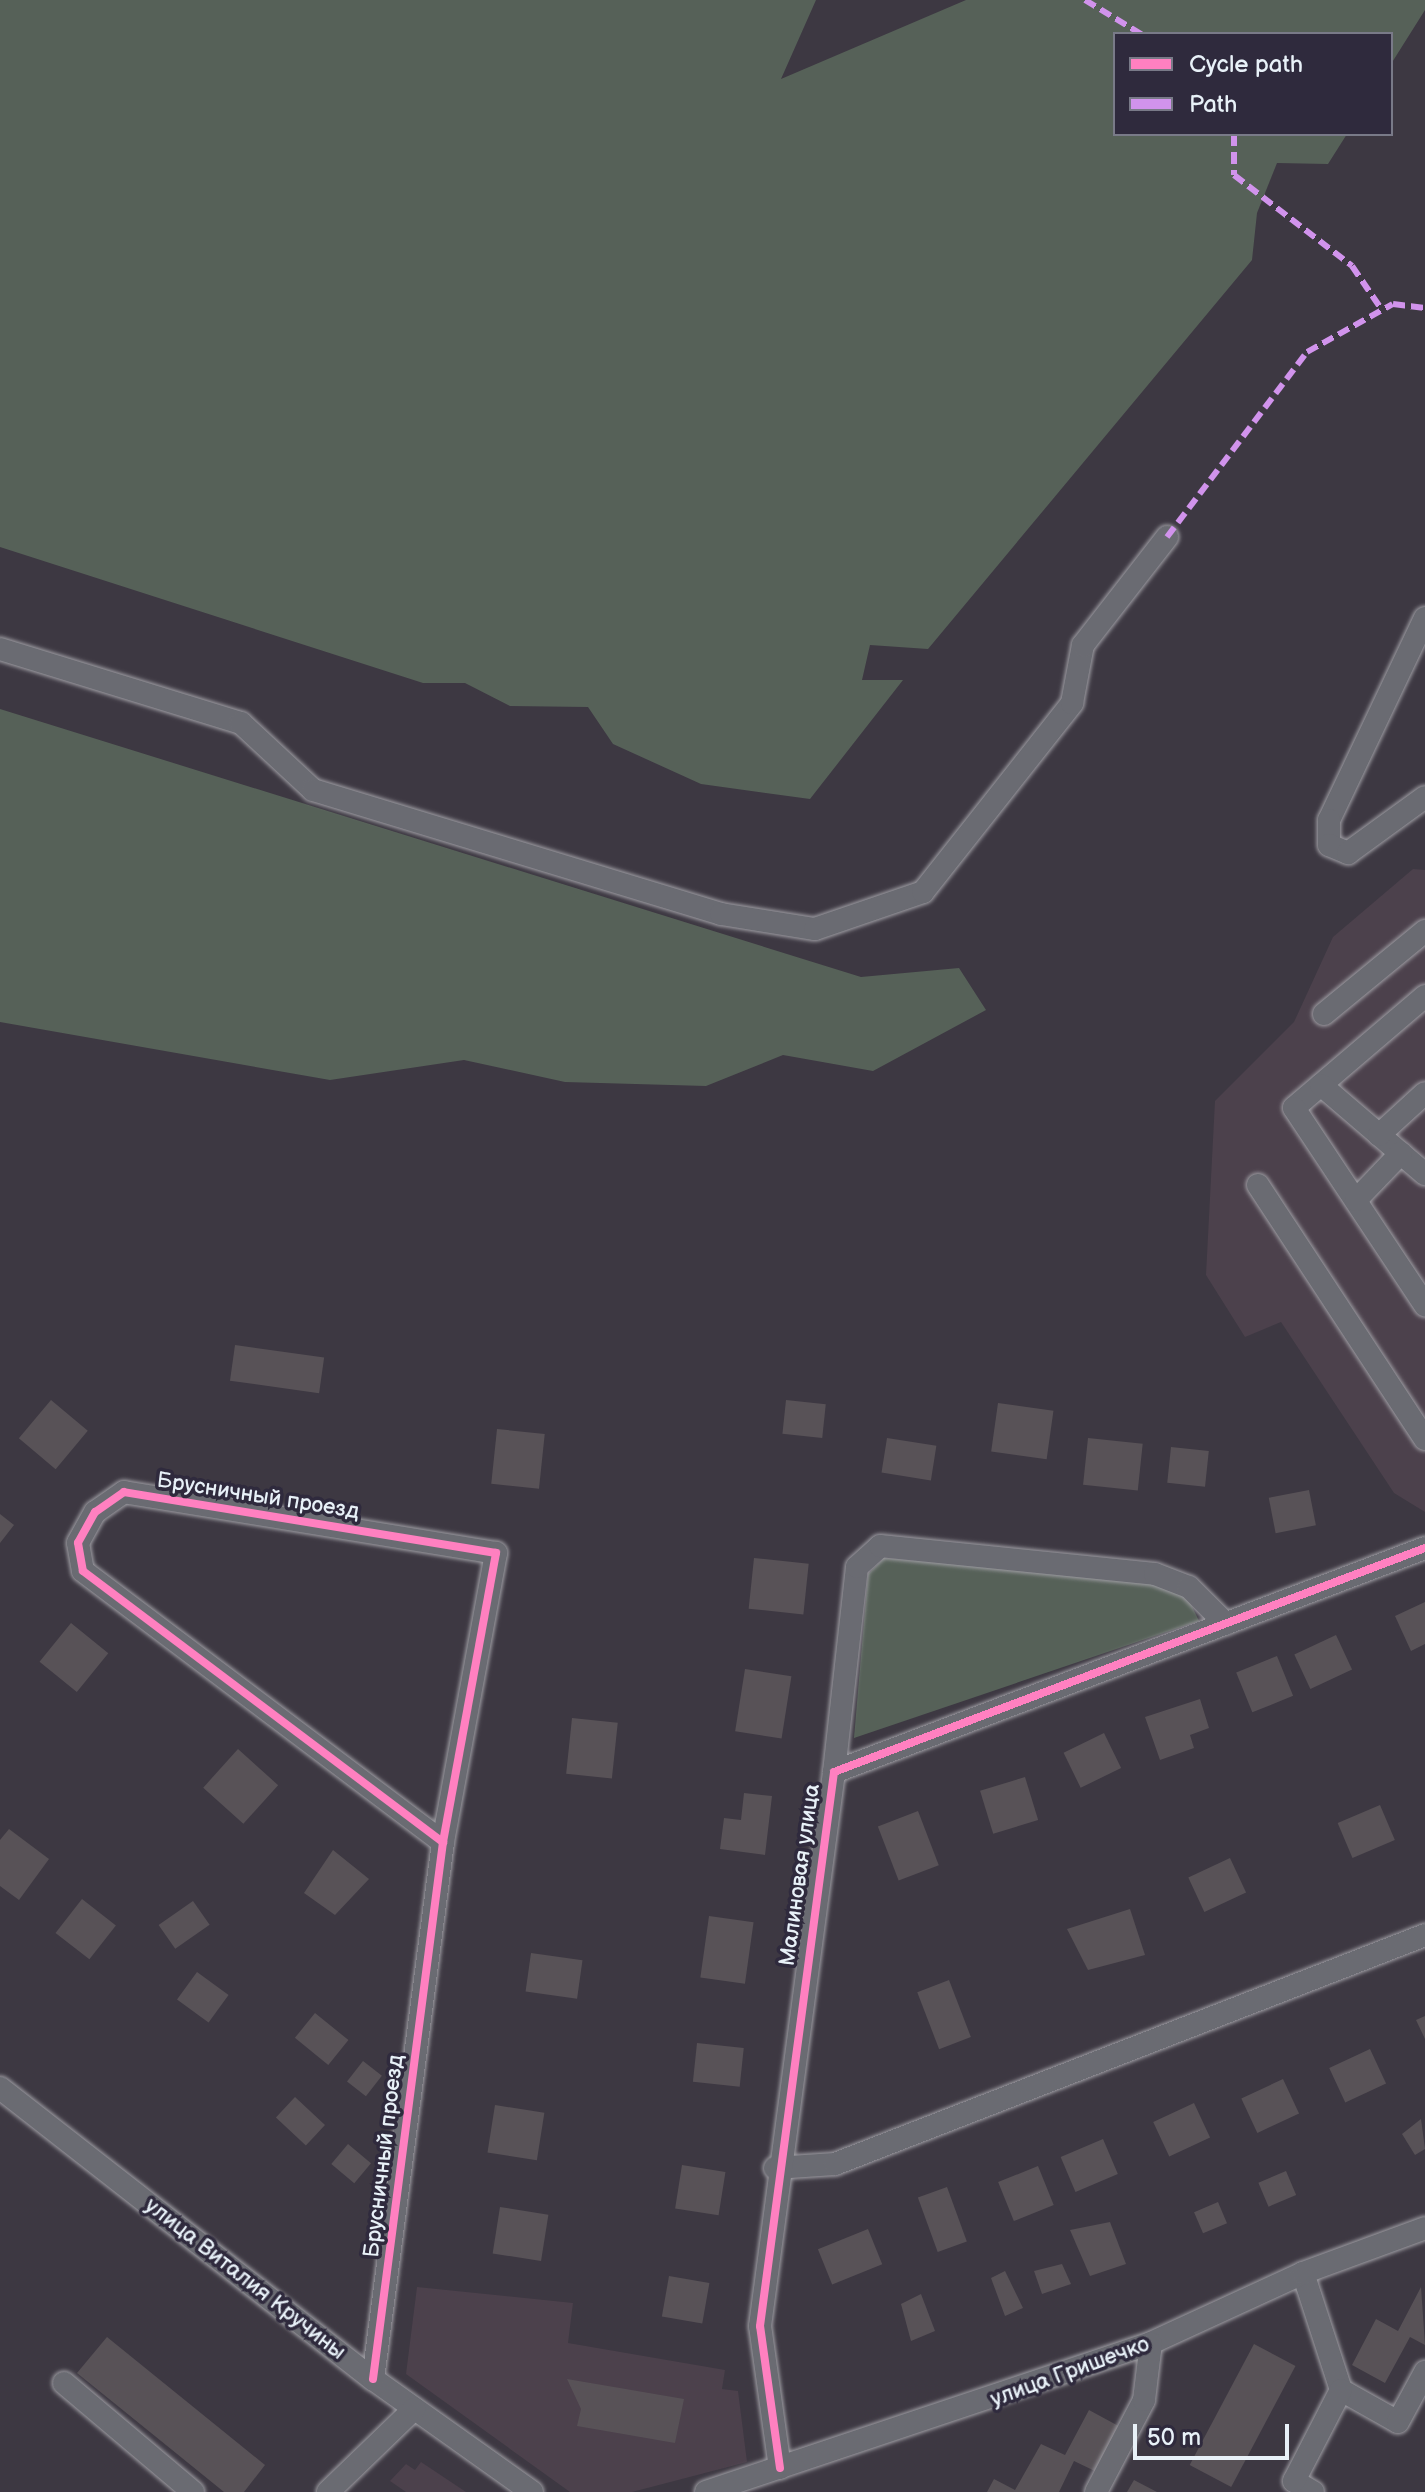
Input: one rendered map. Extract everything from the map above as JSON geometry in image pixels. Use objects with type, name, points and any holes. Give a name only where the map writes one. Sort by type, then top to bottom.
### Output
[{"type":"street","points":[[0,649],[241,723],[313,790],[721,914],[815,929],[923,892],[1072,703],[1083,645],[1167,537]]},
{"type":"street","points":[[1425,618],[1329,820],[1329,845],[1348,853],[1425,797]]},
{"type":"street","points":[[1324,1014],[1425,931]]},
{"type":"street","points":[[1425,996],[1294,1108],[1356,1200],[1418,1277],[1425,1305]]},
{"type":"street","points":[[1321,1085],[1425,1174]]},
{"type":"street","points":[[1379,1135],[1425,1093]]},
{"type":"street","points":[[1356,1200],[1401,1153]]},
{"type":"street","points":[[1258,1185],[1425,1439]]},
{"type":"street","name":"Брусничный проезд","points":[[373,2379],[443,1842],[496,1553],[124,1492],[95,1512],[78,1543],[83,1571],[443,1842]]},
{"type":"street","points":[[834,1772],[857,1567],[880,1546],[1155,1574],[1189,1587],[1226,1624]]},
{"type":"street","name":"Малиновая улица","points":[[780,2468],[760,2326],[775,2168],[834,1772],[1425,1548]]},
{"type":"street","points":[[775,2168],[835,2164],[1425,1935]]},
{"type":"street","name":"улица Виталия Кручины","points":[[0,2088],[373,2379],[532,2492]]},
{"type":"street","name":"улица Гришечко","points":[[706,2492],[1151,2343],[1303,2273],[1425,2228]]},
{"type":"street","points":[[1303,2273],[1341,2390],[1398,2422],[1425,2372]]},
{"type":"street","points":[[1096,2492],[1144,2400],[1151,2343]]},
{"type":"street","points":[[64,2383],[193,2492]]},
{"type":"street","points":[[1313,2492],[1294,2481],[1341,2390]]},
{"type":"street","points":[[344,2486],[414,2409]]},
{"type":"shaded area","points":[[0,0],[816,0],[781,79],[966,0],[1425,0],[1425,10],[1393,61],[1393,32],[1113,32],[1113,136],[1346,136],[1328,164],[1277,163],[1257,213],[1252,260],[928,649],[870,645],[862,680],[903,680],[810,799],[701,784],[613,744],[588,707],[510,706],[465,683],[423,683],[0,547]]},
{"type":"shaded area","points":[[0,709],[861,977],[959,968],[986,1010],[873,1071],[783,1055],[706,1086],[565,1082],[464,1060],[330,1080],[0,1022]]},
{"type":"shaded area","points":[[1413,869],[1425,870],[1425,1512],[1394,1493],[1281,1322],[1245,1337],[1206,1275],[1215,1101],[1294,1022],[1333,937]]},
{"type":"shaded area","points":[[884,1558],[1148,1581],[1187,1596],[1199,1621],[854,1738],[868,1574]]},
{"type":"shaded area","points":[[417,2287],[573,2303],[568,2343],[725,2370],[722,2389],[738,2391],[747,2462],[632,2492],[570,2492],[406,2374]]},
{"type":"shaded area","points":[[421,2462],[466,2492],[406,2492],[390,2481],[406,2464],[415,2470]]},
{"type":"building","points":[[235,1345],[324,1358],[319,1393],[230,1381]]},
{"type":"building","points":[[51,1400],[88,1431],[56,1469],[19,1438]]},
{"type":"building","points":[[786,1400],[826,1404],[822,1438],[782,1434]]},
{"type":"building","points":[[998,1403],[1053,1411],[1047,1459],[991,1452]]},
{"type":"building","points":[[497,1429],[545,1434],[539,1489],[491,1484]]},
{"type":"building","points":[[887,1438],[936,1446],[931,1480],[882,1473]]},
{"type":"building","points":[[1088,1438],[1143,1444],[1138,1490],[1083,1485]]},
{"type":"building","points":[[1171,1447],[1209,1451],[1205,1487],[1167,1483]]},
{"type":"building","points":[[1309,1490],[1316,1525],[1276,1533],[1269,1498]]},
{"type":"building","points":[[0,1514],[14,1525],[0,1543]]},
{"type":"building","points":[[754,1558],[809,1564],[803,1614],[749,1609]]},
{"type":"building","points":[[1425,1602],[1425,1644],[1411,1651],[1395,1616]]},
{"type":"building","points":[[71,1623],[108,1653],[77,1692],[40,1662]]},
{"type":"building","points":[[1336,1635],[1352,1669],[1310,1689],[1294,1654]]},
{"type":"building","points":[[1277,1656],[1293,1696],[1252,1712],[1236,1672]]},
{"type":"building","points":[[745,1669],[791,1676],[782,1739],[735,1731]]},
{"type":"building","points":[[1200,1699],[1209,1728],[1190,1735],[1194,1748],[1160,1760],[1145,1717]]},
{"type":"building","points":[[572,1718],[618,1723],[612,1779],[566,1774]]},
{"type":"building","points":[[1104,1733],[1121,1768],[1081,1788],[1064,1753]]},
{"type":"building","points":[[238,1749],[278,1785],[243,1824],[203,1788]]},
{"type":"building","points":[[1025,1777],[1038,1820],[993,1834],[980,1791]]},
{"type":"building","points":[[744,1793],[772,1796],[765,1855],[720,1849],[724,1818],[741,1820]]},
{"type":"building","points":[[1380,1805],[1395,1840],[1353,1858],[1338,1823]]},
{"type":"building","points":[[918,1811],[939,1865],[899,1881],[878,1826]]},
{"type":"building","points":[[9,1829],[49,1859],[19,1900],[0,1886],[0,1840]]},
{"type":"building","points":[[333,1850],[369,1879],[335,1915],[304,1893]]},
{"type":"building","points":[[1230,1858],[1246,1892],[1204,1912],[1188,1877]]},
{"type":"building","points":[[82,1899],[116,1925],[89,1959],[56,1933]]},
{"type":"building","points":[[193,1901],[210,1925],[175,1949],[159,1925]]},
{"type":"building","points":[[1130,1909],[1145,1955],[1088,1970],[1067,1929]]},
{"type":"building","points":[[709,1916],[754,1922],[745,1984],[700,1977]]},
{"type":"building","points":[[531,1953],[582,1960],[577,1999],[526,1992]]},
{"type":"building","points":[[197,1972],[229,1995],[209,2022],[177,2000]]},
{"type":"building","points":[[949,1980],[971,2037],[939,2049],[917,1992]]},
{"type":"building","points":[[315,2013],[348,2040],[328,2065],[295,2038]]},
{"type":"building","points":[[1425,2016],[1425,2039],[1416,2020]]},
{"type":"building","points":[[697,2043],[744,2048],[740,2087],[693,2082]]},
{"type":"building","points":[[1370,2049],[1386,2083],[1345,2102],[1329,2068]]},
{"type":"building","points":[[363,2061],[382,2076],[366,2096],[347,2081]]},
{"type":"building","points":[[1283,2079],[1299,2113],[1257,2133],[1241,2098]]},
{"type":"building","points":[[295,2097],[325,2125],[306,2145],[276,2117]]},
{"type":"building","points":[[1194,2103],[1210,2137],[1169,2156],[1153,2122]]},
{"type":"building","points":[[495,2105],[544,2113],[537,2160],[487,2152]]},
{"type":"building","points":[[1421,2119],[1425,2149],[1415,2155],[1402,2134]]},
{"type":"building","points":[[1103,2139],[1118,2174],[1076,2192],[1061,2157]]},
{"type":"building","points":[[348,2144],[371,2163],[354,2183],[331,2164]]},
{"type":"building","points":[[682,2165],[725,2172],[719,2215],[675,2208]]},
{"type":"building","points":[[1038,2166],[1054,2205],[1014,2221],[998,2182]]},
{"type":"building","points":[[1286,2171],[1296,2195],[1269,2207],[1258,2183]]},
{"type":"building","points":[[947,2187],[967,2242],[938,2252],[918,2198]]},
{"type":"building","points":[[1218,2202],[1227,2223],[1203,2233],[1194,2212]]},
{"type":"building","points":[[500,2207],[548,2215],[541,2261],[493,2253]]},
{"type":"building","points":[[1110,2222],[1126,2264],[1090,2276],[1070,2230]]},
{"type":"building","points":[[868,2229],[882,2264],[832,2284],[818,2249]]},
{"type":"building","points":[[1062,2264],[1071,2284],[1042,2294],[1034,2271]]},
{"type":"building","points":[[1005,2271],[1023,2308],[1005,2316],[991,2278]]},
{"type":"building","points":[[669,2276],[709,2283],[702,2323],[662,2316]]},
{"type":"building","points":[[1421,2287],[1425,2345],[1410,2337],[1385,2383],[1352,2365],[1376,2319],[1398,2331]]},
{"type":"building","points":[[921,2294],[935,2331],[911,2341],[901,2304]]},
{"type":"building","points":[[107,2337],[265,2465],[244,2492],[224,2492],[77,2373]]},
{"type":"building","points":[[1254,2344],[1295,2366],[1231,2487],[1190,2465]]},
{"type":"building","points":[[567,2379],[684,2399],[675,2443],[577,2426],[581,2409]]},
{"type":"building","points":[[1089,2410],[1124,2429],[1099,2473],[1074,2461],[1059,2492],[987,2492],[994,2479],[1015,2490],[1041,2444],[1065,2455]]},
{"type":"building","points":[[1134,2480],[1157,2492],[1127,2492]]},
{"type":"marked path","points":[[1085,0],[1138,32]]},
{"type":"marked path","points":[[1234,136],[1234,175],[1352,266],[1382,310]]},
{"type":"marked path","points":[[1167,537],[1307,352],[1393,304],[1425,308]]},
{"type":"cycle path","points":[[373,2379],[443,1842],[496,1553],[124,1492],[95,1512],[78,1543],[83,1571],[443,1842]]},
{"type":"cycle path","points":[[780,2468],[760,2326],[834,1772],[1425,1548]]}]
